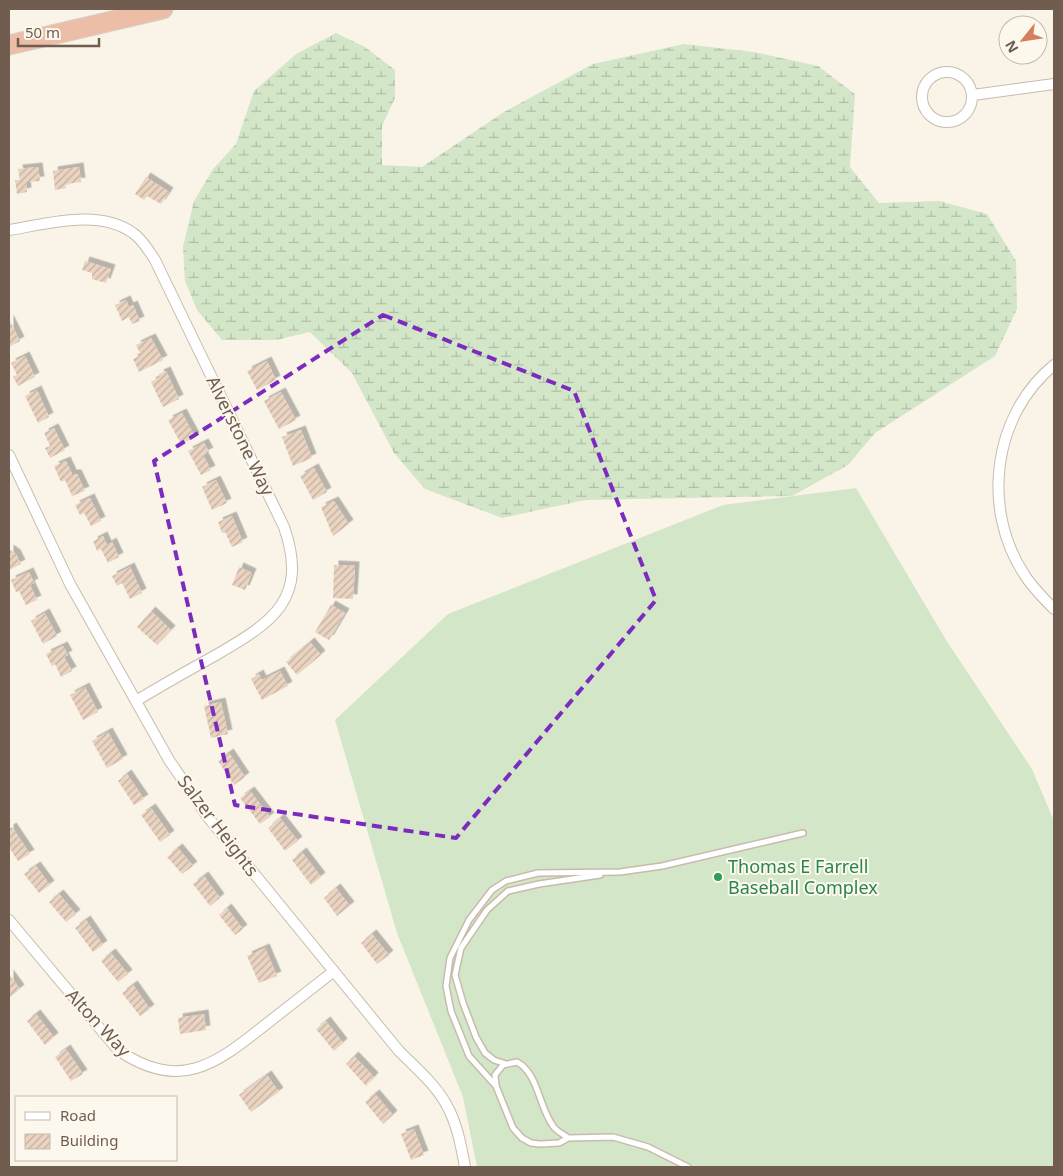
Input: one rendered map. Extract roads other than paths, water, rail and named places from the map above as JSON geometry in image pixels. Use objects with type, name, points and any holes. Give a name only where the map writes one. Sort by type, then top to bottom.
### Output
[{"type":"highway","points":[[9,45],[164,9]]},
{"type":"street","points":[[952,72],[966,80],[973,95],[972,103],[963,117],[947,122],[939,121],[932,117],[926,110],[922,94],[924,86],[936,74],[952,72]]},
{"type":"street","points":[[973,95],[1054,84]]},
{"type":"street","name":"Alverstone Way","points":[[9,230],[58,222],[90,220],[118,225],[136,234],[155,260],[284,527],[289,543],[292,560],[290,585],[279,608],[271,618],[246,637],[136,701]]},
{"type":"street","points":[[1054,365],[1028,393],[1015,414],[1005,438],[999,462],[997,487],[999,510],[1012,553],[1024,574],[1054,609]]},
{"type":"street","name":"Salzer Heights","points":[[9,455],[70,584],[169,760],[207,816],[334,971],[446,1103],[454,1120],[465,1167]]},
{"type":"street","name":"Alton Way","points":[[9,920],[118,1050],[149,1068],[161,1070],[176,1072],[191,1070],[225,1056],[334,971]]},
{"type":"lane","points":[[507,1064],[494,1060],[485,1053],[466,1012],[455,975],[461,948],[487,910],[508,891],[539,884],[662,866],[804,833]]},
{"type":"lane","points":[[496,1086],[469,1056],[451,1011],[446,986],[450,958],[469,920],[492,890],[506,881],[538,873],[620,872]]},
{"type":"lane","points":[[568,1138],[554,1128],[529,1071],[517,1062],[503,1065],[495,1075],[496,1086],[513,1128],[522,1138],[531,1143],[560,1142],[568,1138],[613,1137],[648,1147],[688,1167]]},
{"type":"place","name":"Thomas E Farrell Baseball Complex","points":[[718,877]]}]
